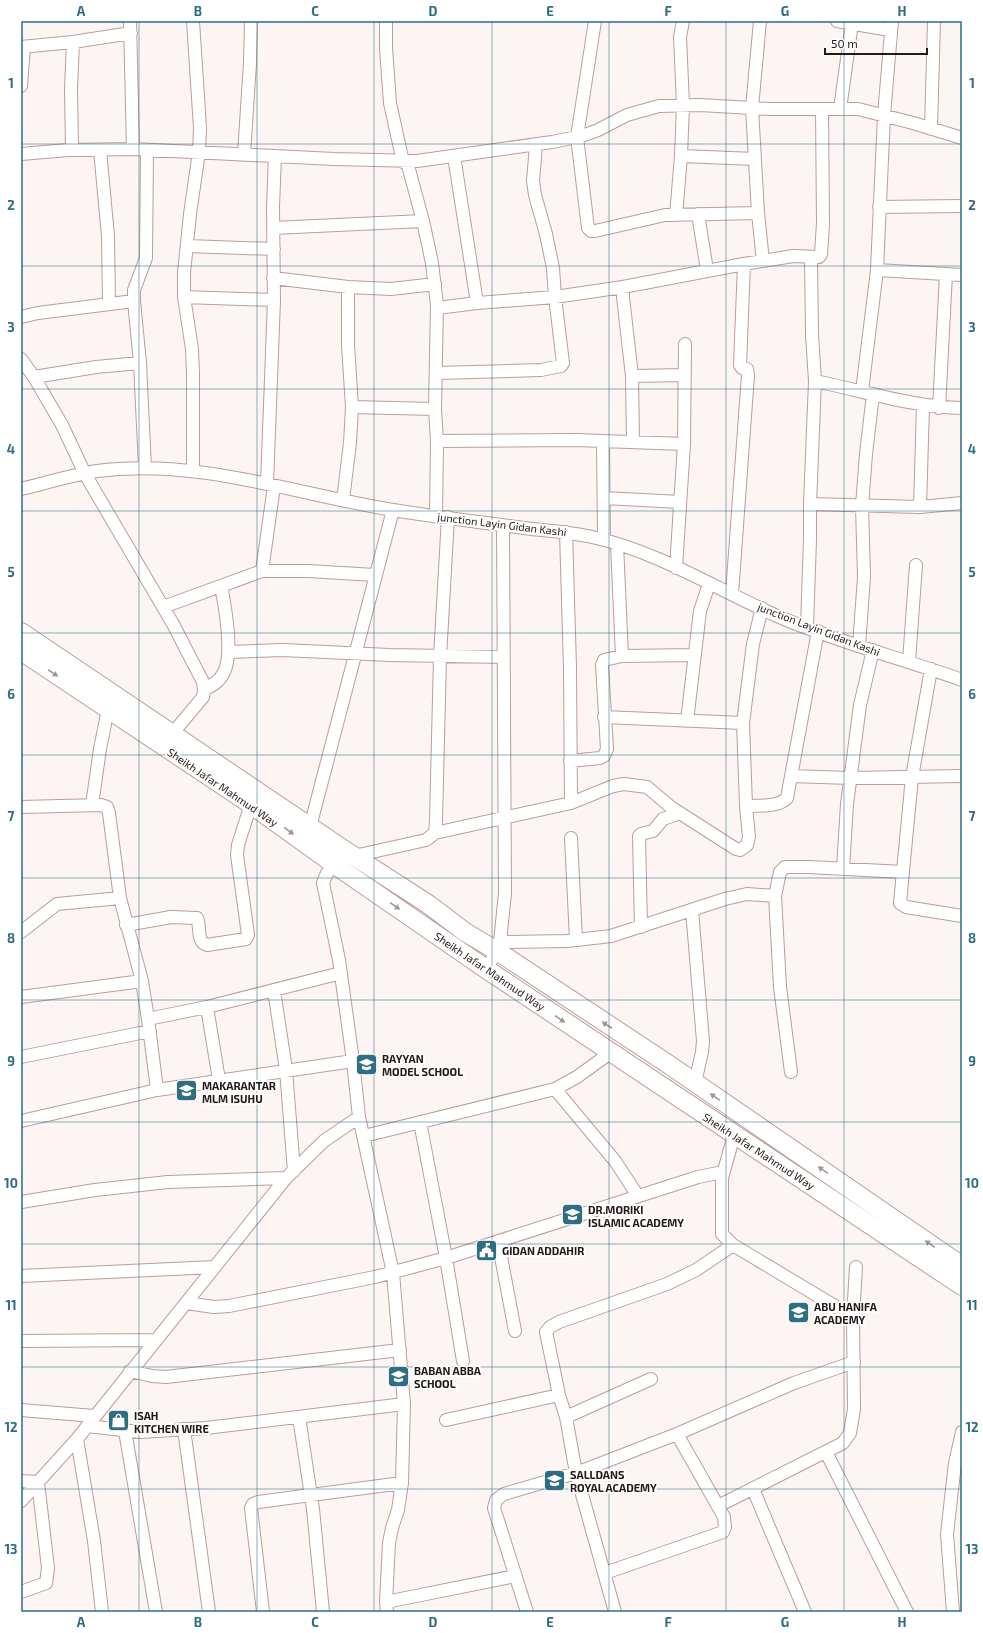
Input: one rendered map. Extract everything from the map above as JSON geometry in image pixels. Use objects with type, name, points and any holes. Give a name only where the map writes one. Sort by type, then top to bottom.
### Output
[{"type":"main road","name":"Sheikh Jafar Mahmud Way","points":[[21,632],[310,827],[428,904],[465,932],[499,947],[962,1266]]},
{"type":"main road","name":"Sheikh Jafar Mahmud Way","points":[[21,651],[251,804],[335,865],[486,969],[962,1286]]},
{"type":"street","points":[[193,21],[200,121],[200,152],[190,214],[184,274],[184,297],[192,349],[194,374],[193,471]]},
{"type":"street","points":[[244,154],[250,63],[251,21]]},
{"type":"street","points":[[386,21],[386,48],[390,103],[405,162],[423,221],[435,284],[437,308],[435,409],[442,516],[436,821],[434,833]]},
{"type":"street","points":[[595,21],[577,137],[588,228],[595,232],[665,215],[676,214],[758,214]]},
{"type":"street","points":[[676,214],[681,156],[683,105],[680,74],[680,37],[683,21]]},
{"type":"street","points":[[760,21],[752,108],[758,214],[763,261]]},
{"type":"street","points":[[837,21],[891,26],[884,115],[877,270],[867,392],[866,454],[862,506],[864,577],[859,646]]},
{"type":"street","points":[[931,130],[934,21]]},
{"type":"street","points":[[840,109],[852,23]]},
{"type":"street","points":[[21,86],[22,47],[73,42],[131,27],[133,149]]},
{"type":"street","points":[[72,150],[71,88],[73,42]]},
{"type":"street","points":[[21,154],[72,150],[133,149],[405,162],[536,145],[577,137],[598,130],[627,115],[659,106],[683,105],[858,110],[884,115],[962,138]]},
{"type":"street","points":[[437,308],[555,296],[623,287],[707,270],[793,256],[819,257],[821,254],[822,223],[822,109]]},
{"type":"street","points":[[436,373],[541,370],[561,366],[563,363],[553,268],[533,181],[536,145]]},
{"type":"street","points":[[100,150],[108,236],[109,304]]},
{"type":"street","points":[[145,468],[140,363],[134,290],[146,258],[147,150]]},
{"type":"street","points":[[262,571],[270,485],[275,156]]},
{"type":"street","points":[[454,156],[477,303]]},
{"type":"street","points":[[681,156],[755,159]]},
{"type":"street","points":[[879,206],[962,206]]},
{"type":"street","points":[[698,214],[707,270]]},
{"type":"street","points":[[273,228],[423,221]]},
{"type":"street","points":[[187,246],[274,249]]},
{"type":"street","points":[[746,806],[782,803],[786,798],[791,776],[812,629],[810,504],[815,381],[812,335],[811,257]]},
{"type":"street","points":[[732,594],[748,375],[747,369],[742,368],[740,365],[744,264]]},
{"type":"street","points":[[877,270],[962,275]]},
{"type":"street","points":[[939,408],[946,274]]},
{"type":"street","points":[[273,278],[348,287],[392,289],[435,284]]},
{"type":"street","points":[[343,500],[350,443],[352,407],[348,345],[348,287]]},
{"type":"street","points":[[623,287],[632,376],[633,442]]},
{"type":"street","points":[[184,297],[274,300]]},
{"type":"street","points":[[21,317],[38,313],[134,302]]},
{"type":"street","points":[[676,568],[684,444],[685,344]]},
{"type":"street","points":[[21,359],[34,377],[62,425],[85,474],[163,607],[202,682],[204,690],[203,697],[172,734]]},
{"type":"street","points":[[34,377],[96,367],[140,363]]},
{"type":"street","points":[[632,376],[685,375]]},
{"type":"street","points":[[815,381],[939,408],[962,408]]},
{"type":"street","points":[[920,507],[923,405]]},
{"type":"street","points":[[352,407],[435,409]]},
{"type":"street","points":[[436,441],[604,441],[684,444]]},
{"type":"street","points":[[604,441],[604,540]]},
{"type":"street","name":"junction Layin Gidan Kashi","points":[[21,489],[97,471],[145,468],[193,471],[393,510],[566,532],[604,540],[642,553],[762,608],[812,629],[962,680]]},
{"type":"street","points":[[604,498],[680,502]]},
{"type":"street","points":[[810,504],[920,507],[962,504]]},
{"type":"street","points":[[310,827],[393,510]]},
{"type":"street","points":[[486,969],[499,947],[505,893],[503,525]]},
{"type":"street","points":[[566,532],[570,667],[571,803]]},
{"type":"street","points":[[617,544],[622,656]]},
{"type":"street","points":[[909,661],[916,565]]},
{"type":"street","points":[[163,607],[262,571],[308,571],[375,575]]},
{"type":"street","points":[[687,721],[700,611],[710,584]]},
{"type":"street","points":[[204,690],[223,676],[226,670],[228,652],[225,604],[221,586]]},
{"type":"street","points":[[354,856],[426,840],[434,833],[571,803],[613,786],[624,784],[647,787],[680,813],[740,850],[747,845],[749,837],[746,806],[743,723],[753,644],[762,608]]},
{"type":"street","points":[[228,652],[283,650],[389,656],[504,657]]},
{"type":"street","points":[[843,868],[850,778],[861,694],[873,650]]},
{"type":"street","points":[[570,761],[600,758],[604,756],[608,749],[604,717],[602,665],[604,660],[622,656],[695,656]]},
{"type":"street","points":[[931,669],[912,777],[900,900],[903,905],[962,916]]},
{"type":"street","points":[[92,805],[100,749],[108,709]]},
{"type":"street","points":[[604,717],[743,723]]},
{"type":"street","points":[[791,776],[850,778],[962,776]]},
{"type":"street","points":[[126,925],[171,917],[197,918],[201,941],[204,944],[207,945],[246,939],[248,935],[237,855],[238,845],[251,804]]},
{"type":"street","points":[[21,807],[92,805],[107,807],[109,812],[120,898],[142,981],[157,1090]]},
{"type":"street","points":[[641,927],[639,836],[641,834],[653,831],[663,819],[680,813]]},
{"type":"street","points":[[571,838],[576,940]]},
{"type":"street","points":[[335,865],[327,873],[323,884],[341,973],[359,1117],[393,1273],[404,1404],[402,1483],[398,1510],[389,1543],[387,1607],[515,1576]]},
{"type":"street","points":[[791,1072],[780,987],[775,896],[780,872],[785,867],[843,868],[903,872]]},
{"type":"street","points":[[499,947],[611,936],[714,902],[747,894],[775,896]]},
{"type":"street","points":[[21,932],[57,904],[120,898]]},
{"type":"street","points":[[692,910],[702,1041],[702,1052],[695,1083]]},
{"type":"street","points":[[148,1019],[207,1008],[341,973]]},
{"type":"street","points":[[21,997],[142,981]]},
{"type":"street","points":[[274,990],[286,1070],[290,1175]]},
{"type":"street","points":[[207,1008],[219,1080]]},
{"type":"street","points":[[21,1058],[150,1032]]},
{"type":"street","points":[[364,1136],[555,1089],[577,1077],[610,1052]]},
{"type":"street","points":[[21,1121],[157,1090],[353,1061]]},
{"type":"street","points":[[555,1089],[610,1156],[638,1196]]},
{"type":"street","points":[[21,1501],[77,1439],[155,1340],[290,1175],[324,1141],[359,1117]]},
{"type":"street","points":[[420,1122],[446,1258],[463,1361]]},
{"type":"street","points":[[734,1135],[721,1184],[722,1234],[733,1245],[853,1317]]},
{"type":"street","points":[[186,1303],[229,1306],[393,1273],[498,1242],[698,1177],[723,1172]]},
{"type":"street","points":[[21,1202],[96,1190],[168,1182],[290,1175]]},
{"type":"street","points":[[498,1242],[515,1331]]},
{"type":"street","points":[[615,1612],[576,1473],[566,1417],[559,1395],[546,1332],[550,1327],[559,1322],[667,1284],[696,1270],[733,1245]]},
{"type":"street","points":[[21,1276],[215,1267]]},
{"type":"street","points":[[718,1506],[843,1443],[850,1433],[854,1409],[853,1317],[856,1267]]},
{"type":"street","points":[[21,1341],[155,1340]]},
{"type":"street","points":[[130,1371],[152,1376],[166,1377],[400,1350]]},
{"type":"street","points":[[526,1612],[494,1508],[496,1500],[504,1494],[576,1473],[678,1434],[794,1383],[854,1362]]},
{"type":"street","points":[[566,1417],[651,1378]]},
{"type":"street","points":[[446,1420],[559,1395]]},
{"type":"street","points":[[21,1410],[91,1421],[125,1431],[140,1432],[206,1428],[404,1404]]},
{"type":"street","points":[[299,1417],[311,1496],[323,1612]]},
{"type":"street","points":[[184,1429],[209,1612]]},
{"type":"street","points":[[125,1431],[156,1612]]},
{"type":"street","points":[[953,1612],[947,1534],[955,1463],[962,1432]]},
{"type":"street","points":[[605,1573],[723,1532],[725,1527],[724,1517],[678,1434]]},
{"type":"street","points":[[77,1439],[94,1541],[102,1612]]},
{"type":"street","points":[[826,1452],[907,1612]]},
{"type":"street","points":[[21,1481],[38,1482]]},
{"type":"street","points":[[21,1592],[46,1583],[47,1579],[48,1568],[38,1482]]},
{"type":"street","points":[[262,1612],[251,1508],[253,1504],[258,1502],[402,1483]]},
{"type":"street","points":[[753,1489],[805,1612]]},
{"type":"place","name":"RAYYAN MODEL SCHOOL","points":[[366,1064]]},
{"type":"place","name":"MAKARANTAR MLM ISUHU","points":[[186,1091]]},
{"type":"place","name":"DR.MORIKI ISLAMIC ACADEMY","points":[[573,1215]]},
{"type":"place","name":"GIDAN ADDAHIR","points":[[487,1250]]},
{"type":"place","name":"ABU HANIFA ACADEMY","points":[[798,1312]]},
{"type":"place","name":"BABAN ABBA SCHOOL","points":[[399,1376]]},
{"type":"place","name":"ISAH KITCHEN WIRE","points":[[119,1421]]},
{"type":"place","name":"SALLDANS ROYAL ACADEMY","points":[[555,1480]]}]
